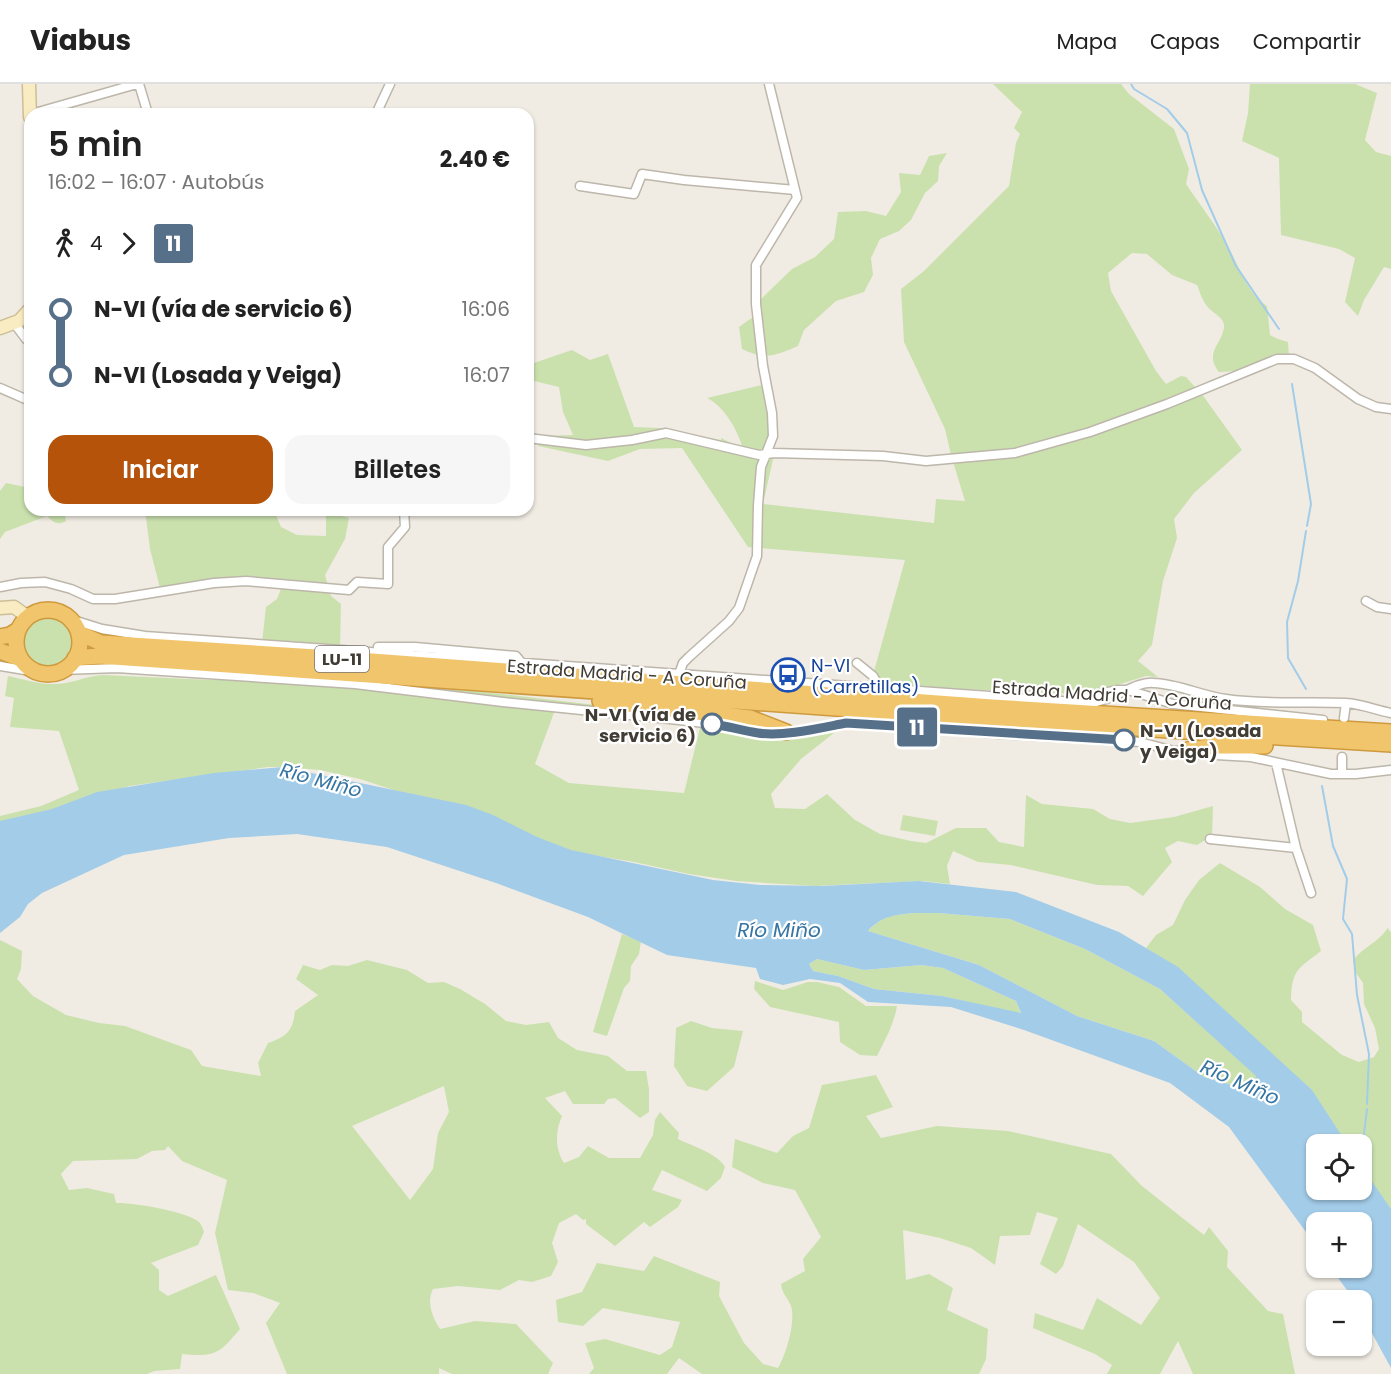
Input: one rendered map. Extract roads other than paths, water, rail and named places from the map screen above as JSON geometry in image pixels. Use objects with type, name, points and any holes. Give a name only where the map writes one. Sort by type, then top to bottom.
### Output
[{"type":"highway","points":[[0,651],[21,659],[37,672],[54,673],[62,670],[75,658],[79,650],[79,633],[70,619],[54,610],[36,612],[28,617],[18,630],[16,645],[21,659]]},
{"type":"highway","points":[[0,637],[18,630]]},
{"type":"highway","name":"Estrada Madrid - A Coruña","points":[[79,633],[101,643],[992,707],[1391,732]]},
{"type":"highway","name":"Estrada Madrid - A Coruña","points":[[75,658],[99,656],[992,719],[1391,744]]},
{"type":"highway","points":[[431,679],[750,718],[786,732]]},
{"type":"highway","points":[[1188,750],[1216,746],[1391,750]]},
{"type":"street","points":[[29,84],[30,108]]},
{"type":"street","points":[[54,108],[138,84],[145,108]]},
{"type":"street","points":[[379,108],[390,84]]},
{"type":"street","points":[[679,674],[689,657],[729,621],[739,608],[757,556],[761,467],[773,436],[772,413],[763,366],[756,265],[796,198],[769,84]]},
{"type":"street","points":[[580,186],[634,194],[642,174],[795,190]]},
{"type":"street","points":[[0,328],[24,317]]},
{"type":"street","points":[[14,323],[24,336]]},
{"type":"street","points":[[534,439],[586,445],[632,440],[666,433],[759,455],[883,456],[926,462],[1015,453],[1090,432],[1167,404],[1277,359],[1294,359],[1304,363],[1315,368],[1358,399],[1376,407],[1391,409]]},
{"type":"street","points":[[0,388],[24,398]]},
{"type":"street","points":[[0,587],[45,582],[71,589],[93,599],[115,599],[214,583],[246,581],[349,590],[357,582],[388,584],[388,547],[405,527],[404,516]]},
{"type":"street","points":[[1366,601],[1377,608],[1391,609]]},
{"type":"street","points":[[0,608],[14,607],[28,617]]},
{"type":"street","points":[[70,619],[145,636],[1073,701],[1101,702],[1138,685],[1154,682],[1224,699],[1260,703],[1346,703],[1391,713]]},
{"type":"street","points":[[857,663],[873,676],[879,687]]},
{"type":"street","points":[[0,666],[37,672]]},
{"type":"street","points":[[62,670],[117,668],[355,684],[689,721],[729,726],[758,734],[855,723],[1140,742],[1174,751],[1188,750],[1199,754],[1251,757],[1331,774],[1391,770]]},
{"type":"street","points":[[1128,690],[1173,704],[1391,726]]},
{"type":"street","points":[[1344,718],[1346,703]]},
{"type":"street","points":[[1342,757],[1342,774]]},
{"type":"street","points":[[1276,763],[1296,848],[1311,892]]},
{"type":"street","points":[[1210,839],[1296,848]]},
{"type":"water","name":"Río Miño","points":[[283,767],[466,805],[571,850],[713,880],[760,885],[822,886],[919,881],[1016,892],[1119,932],[1178,967],[1312,1090],[1341,1134],[1306,1134],[1306,1200],[1372,1200],[1372,1181],[1391,1209],[1391,1368],[1372,1333],[1372,1290],[1347,1290],[1338,1278],[1372,1278],[1372,1212],[1306,1212],[1306,1232],[1229,1127],[1170,1083],[1024,1030],[951,1007],[868,1002],[840,983],[810,979],[783,985],[760,979],[756,968],[667,955],[588,917],[496,883],[387,847],[297,834],[229,838],[124,855],[42,893],[28,904],[20,917],[0,933],[0,821],[52,809],[97,792],[214,773]],"holes":[[[914,913],[1010,919],[1085,949],[1160,989],[1256,1076],[1253,1091],[1204,1077],[1154,1041],[1077,1016],[979,965],[868,931],[883,919]],[[817,959],[864,970],[921,965],[943,968],[1016,1001],[1021,1013],[942,996],[874,989],[838,976],[813,971],[809,964]]]},
{"type":"waterway","points":[[1131,84],[1134,89],[1167,109],[1187,133],[1202,190],[1236,266],[1279,329]]},
{"type":"waterway","points":[[1292,384],[1311,504],[1307,526]]},
{"type":"waterway","points":[[1306,531],[1298,581],[1287,622],[1288,658],[1306,689]]},
{"type":"waterway","points":[[1322,786],[1333,846],[1347,879],[1343,919],[1352,934],[1357,995],[1369,1054],[1367,1104]]},
{"type":"waterway","points":[[1364,1134],[1367,1109]]},
{"type":"place","name":"N-VI (Carretillas)","points":[[788,675]]},
{"type":"place","name":"N-VI (vía de servicio 6)","points":[[712,724]]},
{"type":"place","name":"N-VI (Losada y Veiga)","points":[[1124,740]]}]
